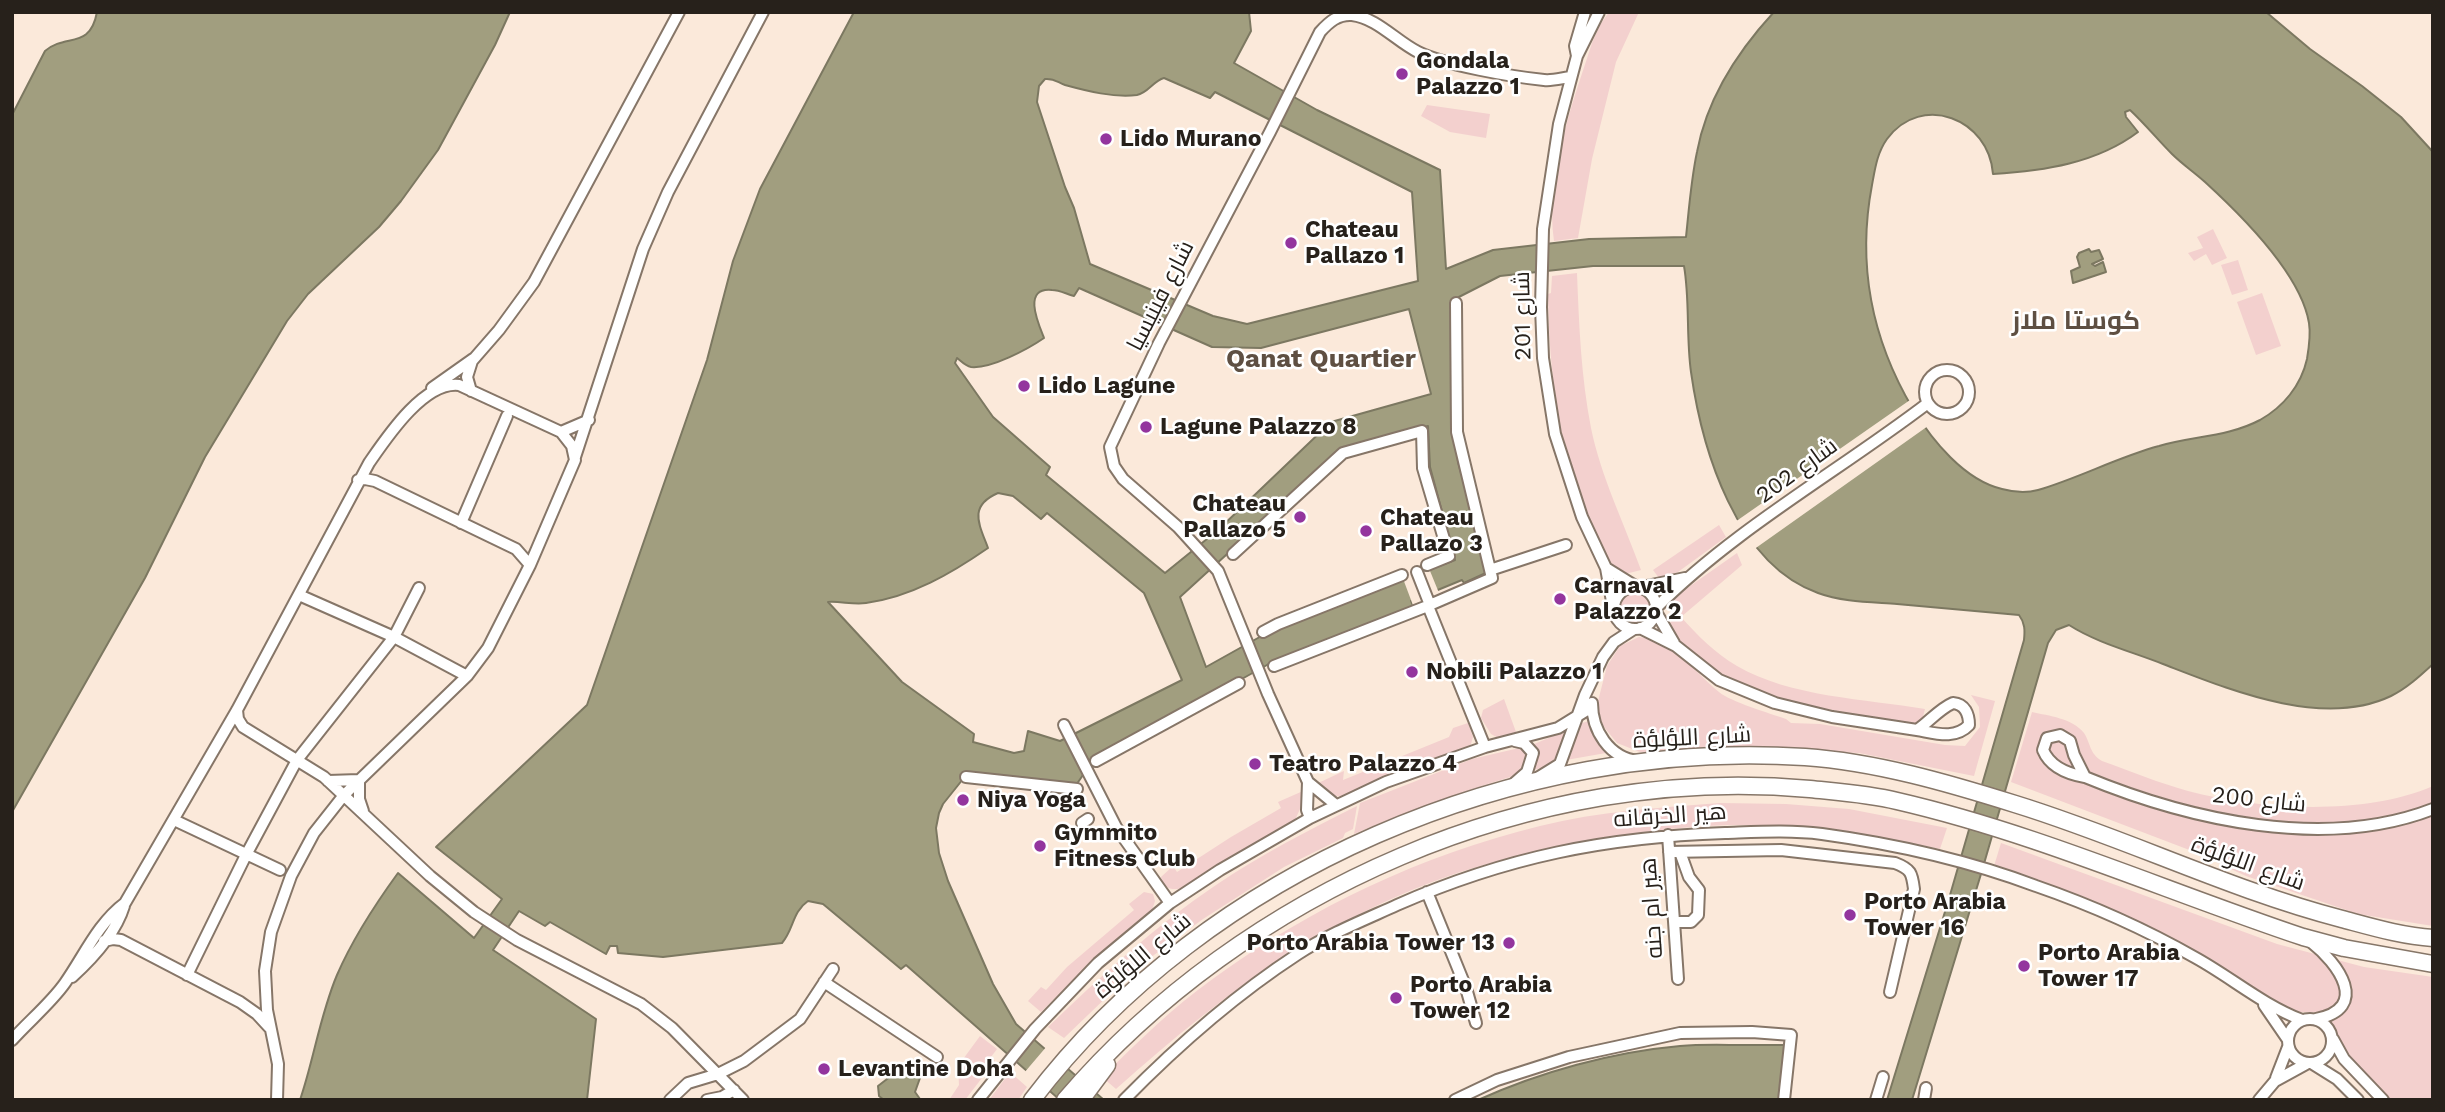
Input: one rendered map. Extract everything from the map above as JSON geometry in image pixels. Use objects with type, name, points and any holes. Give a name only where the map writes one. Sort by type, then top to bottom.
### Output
[{"type":"main road","name":"شارع اللؤلؤة","points":[[1034,1096],[1096,1024],[1159,967],[1261,895],[1314,864],[1393,828],[1477,797],[1579,772],[1665,760],[1807,757],[1900,773],[2012,803],[2091,830],[2258,895],[2376,928],[2433,938]]},
{"type":"main road","points":[[1065,1100],[1091,1079],[1124,1039],[1203,972],[1302,905],[1402,857],[1511,818],[1630,792],[1709,785],[1794,788],[1895,800],[2004,829],[2303,937],[2433,964]]},
{"type":"main road","points":[[2324,942],[2346,941],[2433,953]]},
{"type":"main road","points":[[1080,1100],[1091,1079]]},
{"type":"street","points":[[12,1040],[85,965],[120,917],[125,903],[237,710],[358,480],[381,446],[439,382],[475,357],[499,330],[534,282],[678,12]]},
{"type":"street","points":[[276,1100],[278,1064],[265,990],[265,971],[271,932],[278,909],[302,855],[328,813],[344,795],[467,676],[488,648],[530,565],[575,460],[643,249],[668,191],[763,12]]},
{"type":"street","name":"شارع 201","points":[[1577,56],[1575,46],[1585,12]]},
{"type":"street","name":"شارع 201","points":[[1600,12],[1577,56],[1557,136],[1544,229],[1541,288],[1543,358],[1555,434],[1582,517],[1606,568],[1614,612],[1614,642]]},
{"type":"street","name":"شارع فينيسيا","points":[[1336,805],[1308,782],[1268,694],[1221,576],[1178,527],[1123,479],[1110,457],[1110,447],[1159,343],[1320,32],[1330,21],[1354,15],[1374,23],[1421,54],[1448,62],[1547,80],[1571,77]]},
{"type":"street","name":"شارع فينيسيا","points":[[1547,80],[1566,95]]},
{"type":"street","points":[[1274,666],[1429,606],[1492,578],[1457,432],[1456,303]]},
{"type":"street","points":[[471,391],[468,372],[475,357]]},
{"type":"street","points":[[1954,371],[1967,383],[1967,401],[1959,410],[1942,413],[1928,402],[1926,388],[1936,373],[1954,371]]},
{"type":"street","points":[[422,399],[449,385],[459,385],[561,432],[572,446],[575,460]]},
{"type":"street","name":"شارع 202","points":[[1656,610],[1691,575],[1928,402]]},
{"type":"street","points":[[461,523],[507,416]]},
{"type":"street","points":[[561,432],[589,420]]},
{"type":"street","points":[[1233,554],[1338,456],[1422,431],[1423,468],[1449,556],[1427,565]]},
{"type":"street","points":[[358,480],[375,481],[516,549],[530,565]]},
{"type":"street","points":[[1490,570],[1566,545]]},
{"type":"street","points":[[1606,568],[1652,596],[1656,610],[1676,646]]},
{"type":"street","points":[[1417,572],[1485,747]]},
{"type":"street","points":[[1263,632],[1402,575]]},
{"type":"street","name":"شارع 202","points":[[1639,587],[1676,581],[1691,575]]},
{"type":"street","points":[[1639,587],[1623,590],[1618,594],[1614,612],[1623,626],[1637,629],[1676,646],[1719,680],[1775,703],[1832,717],[1917,730],[1955,735],[1963,732],[1969,725],[1968,713],[1958,704],[1948,705],[1917,730]]},
{"type":"street","points":[[187,975],[246,855],[297,760],[394,637],[419,588]]},
{"type":"street","points":[[299,595],[394,637],[467,676]]},
{"type":"street","points":[[1637,629],[1652,621],[1656,610]]},
{"type":"street","name":"شارع 201","points":[[1503,791],[1542,776],[1560,764],[1592,679],[1614,642],[1637,629]]},
{"type":"street","points":[[1592,679],[1595,724],[1604,743],[1620,756],[1632,760],[1665,760]]},
{"type":"street","points":[[1096,761],[1239,683]]},
{"type":"street","points":[[978,1100],[1035,1029],[1098,963],[1170,903],[1231,863],[1336,805],[1421,768],[1558,727],[1592,707]]},
{"type":"street","points":[[237,710],[240,723],[246,730],[328,781],[430,876],[474,912],[517,940],[641,1004],[672,1028],[743,1100]]},
{"type":"street","points":[[1064,725],[1116,827],[1170,903]]},
{"type":"street","points":[[1503,791],[1522,779],[1532,759],[1532,749],[1513,740]]},
{"type":"street","points":[[967,777],[1077,789]]},
{"type":"street","name":"شارع 200","points":[[2085,777],[2132,796],[2190,813],[2282,827],[2365,825],[2390,822],[2433,809]]},
{"type":"street","points":[[328,781],[359,780]]},
{"type":"street","points":[[359,780],[359,799],[367,816]]},
{"type":"street","name":"شارع فينيسيا","points":[[1308,782],[1307,805],[1310,818]]},
{"type":"street","points":[[174,820],[280,870]]},
{"type":"street","name":"هير الخرقانه","points":[[1124,1100],[1163,1060],[1205,1024],[1300,953],[1364,919],[1427,892],[1504,866],[1559,851],[1668,835],[1764,831],[1819,834],[1941,856],[1990,870],[2085,905],[2157,937],[2198,959],[2259,999],[2302,1020]]},
{"type":"street","name":"هير ام جنه","points":[[1668,835],[1674,852],[1674,922],[1678,979]]},
{"type":"street","points":[[1674,922],[1691,922],[1698,915],[1699,904],[1699,890],[1674,852],[1781,849],[1895,863],[1913,873],[1914,890],[1890,992]]},
{"type":"street","points":[[1427,892],[1466,988],[1476,1023]]},
{"type":"street","points":[[66,982],[83,953],[114,912],[125,903]]},
{"type":"street","points":[[2259,1100],[2275,1081],[2292,1028],[2302,1020],[2328,1016],[2338,1008],[2344,997],[2342,975],[2329,958],[2303,937]]},
{"type":"street","points":[[104,941],[121,940],[249,1007],[271,1029]]},
{"type":"street","points":[[670,1100],[688,1083],[718,1074],[744,1061],[800,1019],[833,969]]},
{"type":"street","points":[[824,982],[937,1057]]},
{"type":"street","name":"هير الخرقانه","points":[[2259,999],[2288,1043]]},
{"type":"street","points":[[2315,1019],[2327,1027],[2344,1059],[2383,1100]]},
{"type":"street","points":[[1455,1100],[1497,1080],[1569,1057],[1680,1033],[1752,1032],[1791,1035],[1784,1100]]},
{"type":"street","points":[[2275,1081],[2328,1055],[2333,1039]]},
{"type":"street","points":[[2288,1043],[2294,1058],[2337,1079],[2358,1100]]},
{"type":"street","points":[[1876,1100],[1883,1077]]},
{"type":"street","points":[[1924,1100],[1926,1088]]},
{"type":"street","points":[[707,1100],[722,1097],[734,1090]]},
{"type":"shaded area","points":[[97,12],[510,12],[438,150],[379,227],[308,294],[287,321],[205,457],[145,578],[12,812],[12,115],[45,51],[89,32]]},
{"type":"shaded area","points":[[854,12],[1249,12],[1251,31],[1234,63],[1317,110],[1440,170],[1446,269],[1493,250],[1589,239],[1686,237],[1695,163],[1708,113],[1736,59],[1774,12],[2266,12],[2310,49],[2401,117],[2433,152],[2433,664],[2413,682],[2391,696],[2364,705],[2306,707],[2276,702],[2216,684],[2103,642],[2069,625],[2056,630],[2048,643],[1912,1100],[1887,1100],[2024,640],[2022,621],[2019,615],[1827,596],[1789,578],[1765,557],[1745,531],[1728,501],[1714,469],[1704,435],[1691,372],[1684,266],[1593,266],[1500,276],[1451,301],[1458,462],[1488,572],[1411,601],[1413,606],[1267,665],[1092,762],[1074,788],[963,779],[943,804],[936,828],[939,853],[948,881],[993,984],[1016,1024],[1104,1100],[1060,1100],[906,965],[901,969],[823,904],[808,901],[799,910],[782,943],[663,957],[618,953],[617,946],[610,946],[606,954],[550,922],[545,926],[519,911],[493,950],[596,1019],[587,1100],[300,1100],[337,975],[364,922],[398,873],[474,938],[502,899],[436,847],[587,705],[707,360],[733,261],[760,189]],"holes":[[[1164,78],[1210,98],[1215,92],[1412,192],[1418,281],[1247,324],[1213,316],[1090,264],[1074,208],[1037,102],[1039,86],[1045,79],[1051,79],[1091,92],[1128,96],[1141,94]],[[2130,110],[2172,154],[2219,195],[2282,265],[2304,304],[2309,323],[2309,346],[2304,369],[2296,387],[2283,402],[2268,415],[2248,426],[2144,451],[2038,490],[2029,492],[2002,489],[1975,477],[1939,446],[1913,409],[1887,356],[1872,301],[1866,244],[1873,179],[1879,155],[1887,139],[1901,125],[1918,117],[1935,115],[1952,118],[1967,126],[1980,139],[1989,155],[1993,174],[2050,168],[2088,158],[2122,143],[2138,132],[2125,112]],[[1079,288],[1212,347],[1261,348],[1409,309],[1431,394],[1331,422],[1218,530],[1165,573],[1046,475],[1050,467],[993,417],[955,363],[957,358],[971,367],[989,365],[1029,347],[1044,338],[1034,307],[1037,294],[1052,290],[1074,296]],[[1428,426],[1430,467],[1455,560],[1274,629],[1206,667],[1180,597],[1341,450]],[[998,493],[1013,496],[1041,519],[1047,513],[1144,593],[1182,680],[1060,741],[1028,731],[1024,751],[1014,753],[973,742],[974,734],[902,682],[828,602],[861,603],[883,600],[930,583],[974,557],[988,548],[978,516],[983,504]]]},
{"type":"shaded area","points":[[1609,12],[1639,12],[1616,62],[1592,159],[1578,238],[1554,241],[1553,191],[1562,141],[1592,43]]},
{"type":"shaded area","points":[[1427,105],[1490,114],[1486,138],[1450,132],[1421,116]]},
{"type":"shaded area","points":[[2213,229],[2227,258],[2212,265],[2206,254],[2194,261],[2188,253],[2203,248],[2197,237]]},
{"type":"shaded area","points":[[2089,249],[2091,252],[2099,250],[2103,259],[2092,264],[2095,266],[2103,262],[2106,272],[2073,283],[2071,271],[2080,267],[2077,257],[2079,253]]},
{"type":"shaded area","points":[[2238,260],[2248,290],[2232,295],[2221,265]]},
{"type":"shaded area","points":[[1577,273],[1583,370],[1591,428],[1607,482],[1641,570],[1621,575],[1605,559],[1579,499],[1563,442],[1558,412],[1548,294],[1551,293],[1552,276]]},
{"type":"shaded area","points":[[2262,293],[2281,346],[2256,355],[2237,302]]},
{"type":"shaded area","points":[[1719,525],[1726,537],[1678,572],[1659,578],[1653,570]]},
{"type":"shaded area","points":[[1737,553],[1742,565],[1681,617],[1707,644],[1737,666],[1780,684],[1804,691],[1925,709],[1921,724],[1855,714],[1781,698],[1745,686],[1713,670],[1687,649],[1668,624],[1671,622],[1673,598]]},
{"type":"shaded area","points":[[1635,593],[1646,597],[1650,608],[1646,619],[1635,623],[1624,619],[1620,608],[1624,597]]},
{"type":"shaded area","points":[[1639,637],[1663,644],[1683,658],[1725,696],[1791,723],[1820,724],[1965,746],[1980,727],[1979,707],[1971,695],[1995,701],[1974,776],[1859,753],[1782,750],[1640,752],[1617,743],[1604,727],[1596,709],[1607,666],[1620,646]]},
{"type":"shaded area","points":[[1504,699],[1516,732],[1498,738],[1491,734],[1481,718],[1483,710]]},
{"type":"shaded area","points":[[2032,712],[2060,718],[2079,728],[2095,755],[2102,761],[2177,788],[2216,797],[2279,806],[2344,806],[2406,796],[2433,786],[2433,926],[2358,914],[2246,876],[2192,851],[2011,782]]},
{"type":"shaded area","points":[[1589,721],[1606,753],[1566,760],[1579,724]]},
{"type":"shaded area","points":[[1468,723],[1473,737],[1470,747],[1343,797],[1329,795],[1316,784],[1344,771],[1343,780],[1449,737],[1453,728]]},
{"type":"shaded area","points":[[1567,730],[1555,764],[1453,796],[1354,834],[1360,803],[1472,759],[1532,745]]},
{"type":"shaded area","points":[[1303,791],[1305,798],[1295,820],[1187,887],[1168,888],[1163,882],[1161,877],[1173,866],[1177,872],[1281,808],[1278,802]]},
{"type":"shaded area","points":[[1720,803],[1849,809],[1947,828],[1940,849],[1823,830],[1751,825],[1701,826],[1606,839],[1511,858],[1460,872],[1387,901],[1341,924],[1272,965],[1181,1033],[1116,1089],[1102,1077],[1170,1013],[1214,978],[1290,928],[1370,886],[1453,852],[1540,826],[1607,813]]},
{"type":"shaded area","points":[[1357,806],[1353,829],[1345,833],[1343,838],[1284,867],[1203,919],[1139,966],[1064,1038],[1048,1027],[1129,952],[1193,901],[1267,853]]},
{"type":"shaded area","points":[[2001,843],[2277,944],[2364,967],[2433,977],[2433,1100],[2385,1100],[2343,1050],[2339,1036],[2323,1015],[2296,1012],[2279,1006],[2224,968],[2093,902],[1994,866]]},
{"type":"shaded area","points":[[1144,892],[1153,894],[1155,901],[1152,910],[1090,963],[1041,1012],[1028,1001],[1041,987],[1046,990],[1067,967],[1134,910],[1129,904]]},
{"type":"shaded area","points":[[980,1036],[997,1049],[991,1057],[995,1061],[965,1100],[949,1100],[959,1085],[958,1066]]},
{"type":"shaded area","points":[[1786,1045],[1781,1100],[1478,1100],[1551,1072],[1628,1053],[1680,1046]]},
{"type":"shaded area","points":[[907,1068],[916,1072],[920,1078],[915,1092],[920,1099],[884,1100],[879,1096],[878,1086],[900,1069]]},
{"type":"shaded area","points":[[1010,1072],[1027,1087],[1018,1100],[989,1100]]},
{"type":"pier","points":[[1910,400],[1928,426],[1753,550],[1735,522]]},
{"type":"pier","points":[[1428,566],[1439,593],[1415,603],[1414,608],[1402,576]]},
{"type":"pier","points":[[1047,1046],[1069,1065],[1046,1092],[1024,1073]]},
{"type":"place","name":"Gondala Palazzo 1","points":[[1402,74]]},
{"type":"place","name":"Lido Murano","points":[[1106,139]]},
{"type":"place","name":"Chateau Pallazo 1","points":[[1291,243]]},
{"type":"place","name":"Lido Lagune","points":[[1024,386]]},
{"type":"place","name":"Lagune Palazzo 8","points":[[1146,427]]},
{"type":"place","name":"Chateau Pallazo 5","points":[[1300,517]]},
{"type":"place","name":"Chateau Pallazo 3","points":[[1366,531]]},
{"type":"place","name":"Carnaval Palazzo 2","points":[[1560,599]]},
{"type":"place","name":"Nobili Palazzo 1","points":[[1412,672]]},
{"type":"place","name":"Teatro Palazzo 4","points":[[1255,764]]},
{"type":"place","name":"Niya Yoga","points":[[963,800]]},
{"type":"place","name":"Gymmito Fitness Club","points":[[1040,846]]},
{"type":"place","name":"Porto Arabia Tower 16","points":[[1850,915]]},
{"type":"place","name":"Porto Arabia Tower 13","points":[[1509,943]]},
{"type":"place","name":"Porto Arabia Tower 17","points":[[2024,966]]},
{"type":"place","name":"Porto Arabia Tower 12","points":[[1396,998]]},
{"type":"place","name":"Levantine Doha","points":[[824,1069]]},
{"type":"district","name":"كوستا ملاز","points":[[2076,321]]},
{"type":"district","name":"Qanat Quartier","points":[[1321,359]]}]
